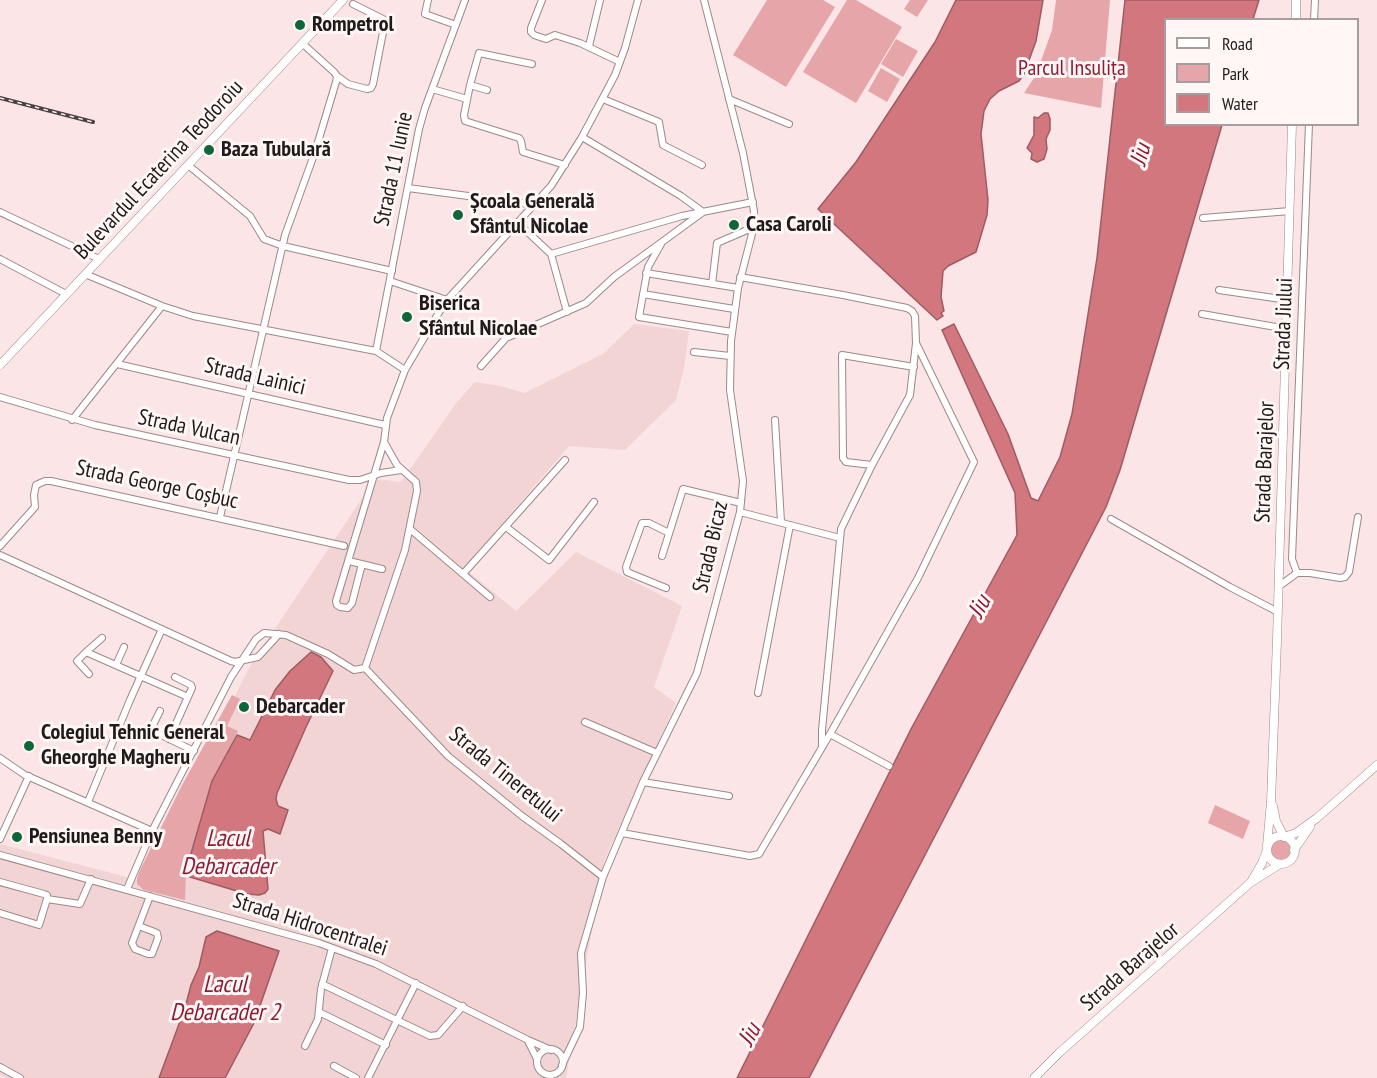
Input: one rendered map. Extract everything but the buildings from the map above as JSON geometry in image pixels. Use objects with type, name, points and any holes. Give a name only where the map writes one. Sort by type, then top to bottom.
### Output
[{"type":"main road","name":"Bulevardul Ecaterina Teodoroiu","points":[[0,365],[343,0]]},
{"type":"main road","points":[[1296,0],[1296,18]]},
{"type":"main road","name":"Strada Barajelor","points":[[1250,883],[1262,863],[1267,848],[1271,802],[1292,126]]},
{"type":"main road","points":[[1280,864],[1269,858],[1267,848],[1276,837],[1296,833],[1317,818],[1377,765]]},
{"type":"main road","name":"Strada Barajelor","points":[[1034,1078],[1059,1053],[1250,883],[1268,870],[1292,858],[1294,850],[1292,842],[1284,837],[1276,821],[1271,802]]},
{"type":"main road","points":[[1294,850],[1304,833],[1317,818]]},
{"type":"street","points":[[428,0],[425,14],[456,25]]},
{"type":"street","name":"Strada 11 Iunie","points":[[376,351],[419,129],[465,0]]},
{"type":"street","points":[[542,0],[531,28],[534,35],[546,39],[555,35],[589,46],[620,62]]},
{"type":"street","points":[[589,46],[600,0]]},
{"type":"street","name":"Strada Bicaz","points":[[559,1072],[580,1027],[583,1012],[582,946],[603,877],[643,782],[700,662],[740,512],[742,481],[730,390],[730,356],[740,277],[754,226],[753,202],[704,0]]},
{"type":"street","points":[[1314,18],[1315,0]]},
{"type":"street","points":[[362,564],[352,603],[348,608],[340,607],[336,601],[384,442],[385,425],[405,370],[447,300],[536,205],[566,165],[603,99],[620,62],[639,2]]},
{"type":"street","points":[[303,44],[348,84],[371,88],[386,22],[352,4]]},
{"type":"street","points":[[532,64],[479,53],[464,118],[468,123],[519,138],[523,152],[566,165]]},
{"type":"street","points":[[220,517],[283,246],[315,152],[337,76]]},
{"type":"street","points":[[470,85],[487,90]]},
{"type":"street","points":[[432,89],[467,99]]},
{"type":"street","points":[[603,99],[659,122],[663,145],[702,165]]},
{"type":"street","points":[[729,99],[789,124]]},
{"type":"street","name":"Strada Jiului","points":[[1297,573],[1292,559],[1310,126]]},
{"type":"street","points":[[582,137],[681,196],[703,212]]},
{"type":"street","points":[[189,165],[250,216],[264,239],[283,246],[392,271]]},
{"type":"street","points":[[408,188],[536,205]]},
{"type":"street","points":[[551,254],[703,212],[753,202]]},
{"type":"street","points":[[1203,218],[1290,211]]},
{"type":"street","points":[[0,212],[99,259]]},
{"type":"street","points":[[481,366],[506,338],[586,303],[614,277],[703,212]]},
{"type":"street","points":[[518,223],[551,254],[567,312]]},
{"type":"street","points":[[712,284],[717,243],[754,226]]},
{"type":"street","points":[[665,238],[653,255],[646,273],[639,316],[732,332]]},
{"type":"street","points":[[0,259],[66,294]]},
{"type":"street","points":[[646,273],[738,288]]},
{"type":"street","points":[[85,274],[162,306],[193,316],[376,351],[405,370]]},
{"type":"street","points":[[740,277],[907,308],[915,316],[916,343],[910,395],[842,524],[822,747]]},
{"type":"street","points":[[390,281],[447,300]]},
{"type":"street","points":[[1219,290],[1288,300]]},
{"type":"street","points":[[643,294],[735,309]]},
{"type":"street","points":[[72,420],[162,306]]},
{"type":"street","points":[[1202,314],[1287,329]]},
{"type":"street","points":[[622,833],[759,855],[918,578],[974,462],[916,343]]},
{"type":"street","points":[[694,352],[730,356]]},
{"type":"street","points":[[872,465],[846,462],[843,458],[842,355],[914,367]]},
{"type":"street","name":"Strada Lainici","points":[[117,364],[385,425]]},
{"type":"street","name":"Strada Vulcan","points":[[0,397],[72,420],[349,480],[360,480],[401,470]]},
{"type":"street","points":[[775,420],[781,522]]},
{"type":"street","points":[[127,889],[152,831],[231,677],[256,639],[264,633],[279,634],[300,640],[354,670],[365,668],[410,529],[417,485],[394,461],[384,442]]},
{"type":"street","points":[[463,574],[565,460]]},
{"type":"street","name":"Strada George Coșbuc","points":[[0,546],[33,511],[34,489],[36,485],[45,481],[70,484],[344,546]]},
{"type":"street","points":[[662,556],[683,489],[741,502]]},
{"type":"street","points":[[506,527],[549,560],[594,502]]},
{"type":"street","points":[[740,512],[840,538]]},
{"type":"street","points":[[1278,587],[1297,573],[1345,577],[1349,572],[1358,517]]},
{"type":"street","points":[[1111,519],[1278,612]]},
{"type":"street","points":[[666,588],[627,572],[626,567],[642,523],[649,523],[669,533]]},
{"type":"street","points":[[758,693],[790,525]]},
{"type":"street","points":[[410,529],[490,597]]},
{"type":"street","points":[[0,555],[231,662],[258,657],[279,634]]},
{"type":"street","points":[[349,561],[382,569]]},
{"type":"street","points":[[88,802],[162,629]]},
{"type":"street","points":[[89,674],[77,661],[102,638]]},
{"type":"street","points":[[116,665],[124,647]]},
{"type":"street","points":[[86,652],[188,697]]},
{"type":"street","name":"Strada Tineretului","points":[[365,668],[448,756],[603,877]]},
{"type":"street","points":[[169,739],[192,686],[175,677]]},
{"type":"street","points":[[160,711],[152,729],[194,751]]},
{"type":"street","points":[[585,722],[657,753]]},
{"type":"street","points":[[830,734],[889,766]]},
{"type":"street","points":[[0,758],[14,769],[152,831]]},
{"type":"street","points":[[0,839],[29,776]]},
{"type":"street","points":[[643,782],[729,796]]},
{"type":"street","name":"Strada Hidrocentralei","points":[[0,855],[255,924],[332,948],[376,964],[554,1051]]},
{"type":"street","points":[[47,899],[80,904],[91,879]]},
{"type":"street","points":[[0,882],[47,895],[41,922],[37,925],[0,914]]},
{"type":"street","points":[[139,926],[158,935],[151,955],[135,949],[132,943],[150,896]]},
{"type":"street","points":[[305,1046],[319,1012],[322,984],[332,948]]},
{"type":"street","points":[[369,1078],[416,983]]},
{"type":"street","points":[[322,984],[430,1036],[438,1035],[463,1006]]},
{"type":"street","points":[[319,1012],[386,1046]]},
{"type":"street","points":[[528,1040],[545,1074],[552,1075],[559,1072],[562,1058],[554,1051]]},
{"type":"street","points":[[536,1078],[538,1063],[544,1051],[572,1046]]},
{"type":"street","points":[[334,1066],[356,1078]]},
{"type":"street","points":[[0,1067],[20,1078]]},
{"type":"shaded area","points":[[634,324],[689,331],[684,368],[676,400],[625,450],[569,446],[464,568],[516,611],[576,552],[682,606],[654,687],[676,703],[604,861],[566,1078],[5,1078],[0,1075],[0,844],[142,881],[250,666],[375,479],[401,482],[457,402],[475,382],[525,393],[603,354]]},
{"type":"green space","points":[[767,0],[823,0],[835,7],[786,87],[733,55]]},
{"type":"green space","points":[[847,0],[856,0],[902,27],[856,103],[803,72]]},
{"type":"green space","points":[[910,0],[928,0],[917,17],[904,9]]},
{"type":"green space","name":"Parcul Insulița","points":[[1056,0],[1110,0],[1101,108],[1024,93],[1036,75],[1052,30]]},
{"type":"green space","points":[[896,39],[918,51],[903,77],[881,64]]},
{"type":"green space","points":[[881,68],[900,79],[887,102],[868,91]]},
{"type":"green space","points":[[232,695],[240,699],[227,726],[238,731],[212,781],[186,871],[185,900],[144,890],[137,884],[140,870],[181,787]]},
{"type":"green space","points":[[1215,805],[1250,821],[1243,839],[1208,823]]},
{"type":"green space","points":[[1281,840],[1288,843],[1291,850],[1288,857],[1281,860],[1274,857],[1271,850],[1274,843]]},
{"type":"water","points":[[956,0],[1043,0],[1036,41],[1024,74],[1019,81],[999,91],[990,99],[984,111],[981,134],[988,200],[987,215],[976,252],[948,266],[943,271],[941,297],[944,311],[941,313],[943,316],[937,320],[818,209],[856,162],[935,42]]},
{"type":"water","name":"Jiu","points":[[1125,0],[1259,0],[1253,18],[1164,18],[1164,126],[1222,126],[1120,470],[1106,507],[809,1078],[737,1078],[911,729],[1017,535],[1015,493],[942,330],[954,324],[1008,434],[1031,498],[1038,501],[1060,457],[1072,414],[1097,258]]},
{"type":"water","points":[[1048,113],[1050,130],[1046,139],[1047,149],[1044,159],[1037,162],[1031,159],[1032,153],[1027,148],[1034,135],[1034,117],[1038,118]]},
{"type":"water","name":"Lacul Debarcader","points":[[311,652],[321,657],[333,671],[277,793],[278,806],[288,810],[280,834],[268,829],[263,831],[268,889],[259,895],[247,894],[190,877],[186,871],[212,781],[237,735],[250,740],[275,690],[290,671]]},
{"type":"water","name":"Lacul Debarcader 2","points":[[217,931],[279,951],[254,1023],[225,1078],[159,1078],[199,967],[206,937]]},
{"type":"railway","points":[[0,98],[93,122]]},
{"type":"place","name":"Rompetrol","points":[[300,25]]},
{"type":"place","name":"Baza Tubulară","points":[[209,150]]},
{"type":"place","name":"Școala Generală Sfântul Nicolae","points":[[458,215]]},
{"type":"place","name":"Casa Caroli","points":[[734,225]]},
{"type":"place","name":"Biserica Sfântul Nicolae","points":[[407,317]]},
{"type":"place","name":"Debarcader","points":[[244,707]]},
{"type":"place","name":"Colegiul Tehnic General Gheorghe Magheru","points":[[29,746]]},
{"type":"place","name":"Pensiunea Benny","points":[[17,837]]}]
